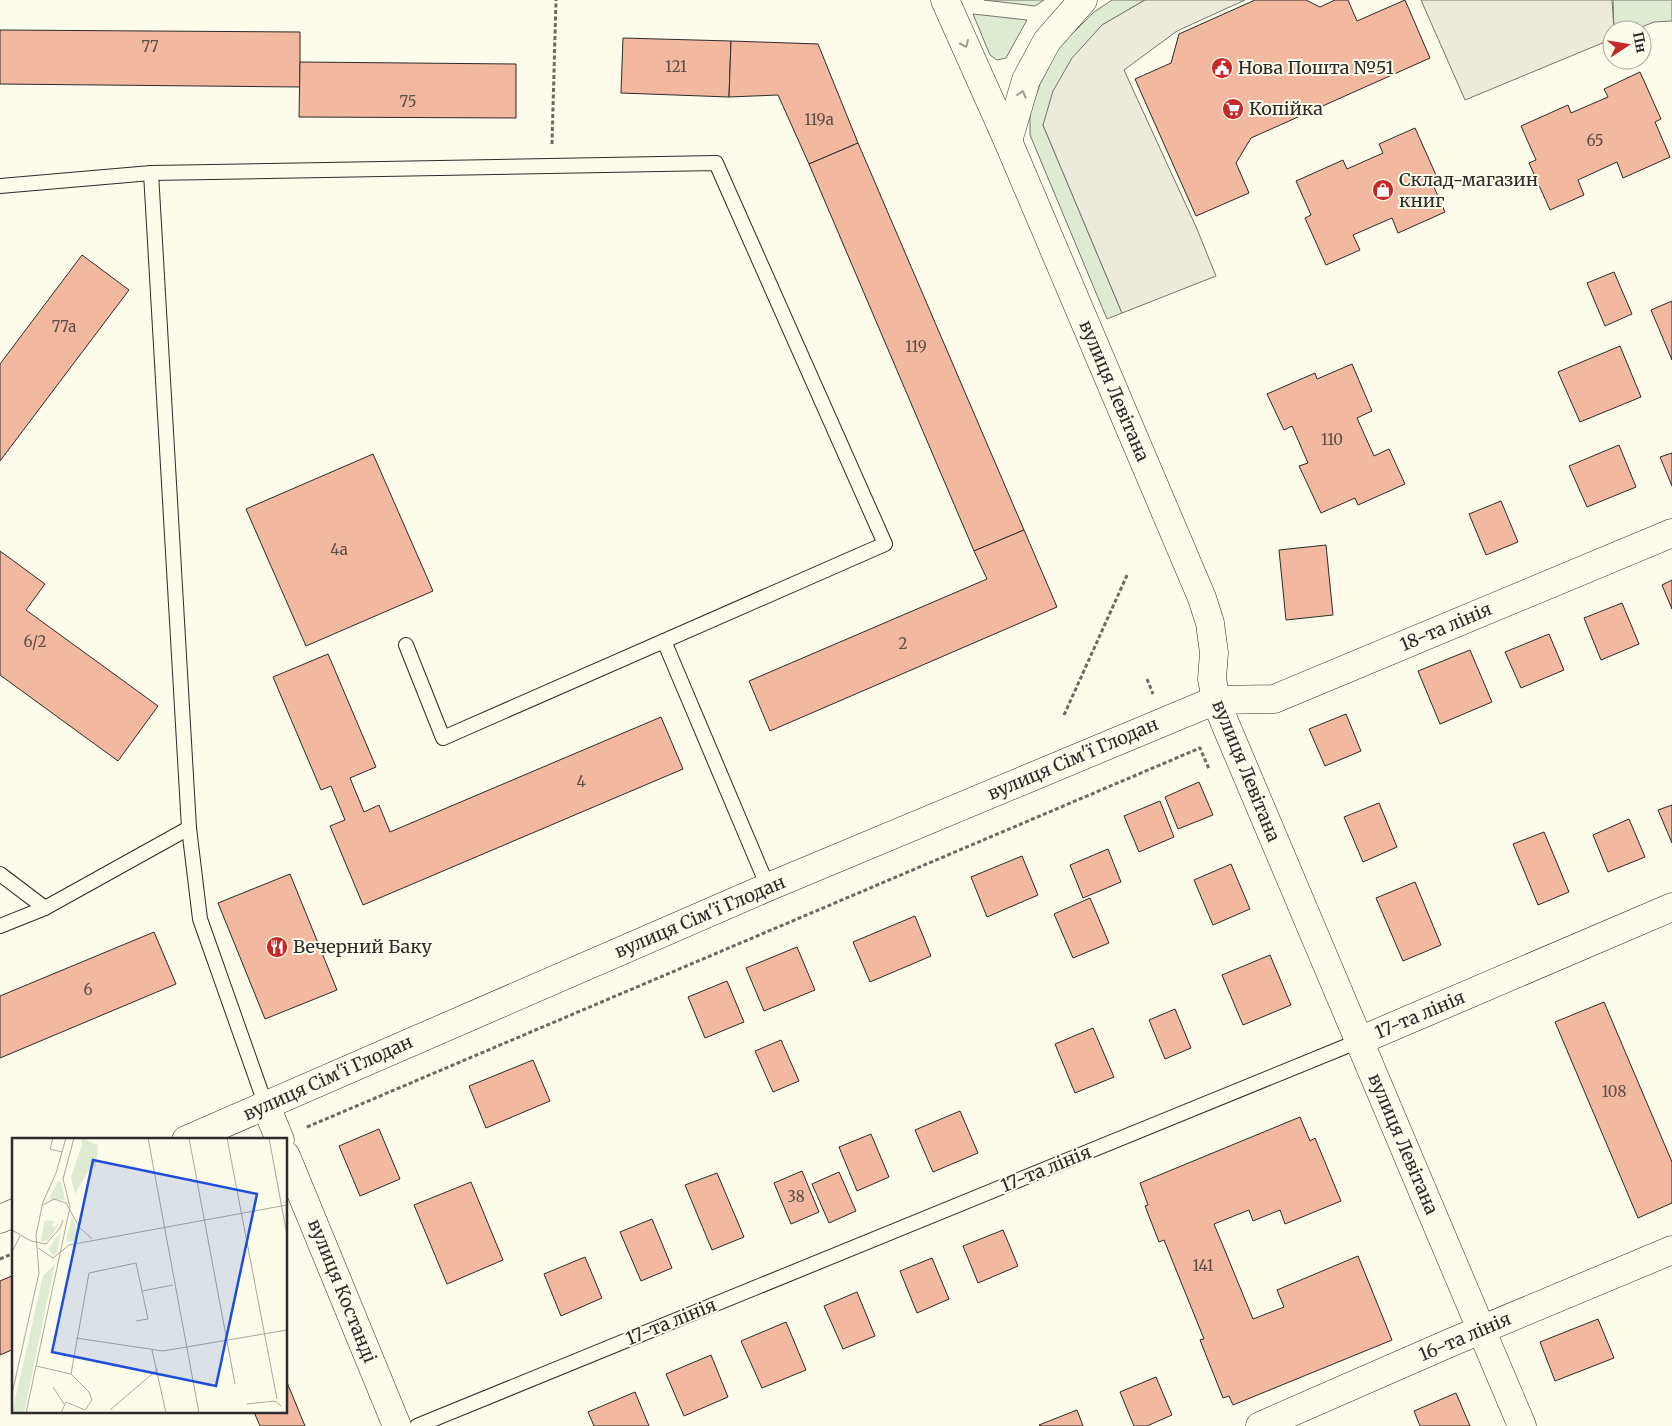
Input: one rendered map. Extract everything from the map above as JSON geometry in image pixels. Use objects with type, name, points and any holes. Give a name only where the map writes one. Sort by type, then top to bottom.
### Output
[{"type":"street","name":"вулиця Левітана","points":[[945,0],[1008,141],[1202,598],[1210,623],[1214,653],[1212,679],[1216,700],[1522,1426]]},
{"type":"street","points":[[1008,141],[1026,80],[1046,41],[1083,0]]},
{"type":"street","name":"18-та лінія","points":[[1216,700],[1274,699],[1672,533]]},
{"type":"street","name":"вулиця Сім'ї Глодан","points":[[191,1138],[768,886],[1216,700]]},
{"type":"street","name":"17-та лінія","points":[[1359,1042],[1672,907]]},
{"type":"street","name":"вулиця Костанді","points":[[266,1106],[279,1138]]},
{"type":"street","name":"вулиця Костанді","points":[[288,1160],[397,1426]]},
{"type":"street","points":[[0,1219],[12,1214]]},
{"type":"street","name":"16-та лінія","points":[[1260,1426],[1672,1250]]},
{"type":"lane","points":[[0,186],[151,173],[716,163],[885,544],[443,738],[406,645]]},
{"type":"lane","points":[[151,173],[189,828],[200,919],[266,1106]]},
{"type":"lane","points":[[664,641],[768,886]]},
{"type":"lane","points":[[0,926],[45,908],[189,828]]},
{"type":"lane","points":[[0,874],[45,908]]},
{"type":"lane","name":"17-та лінія","points":[[417,1426],[1359,1042]]},
{"type":"path","points":[[551,166],[556,0]]},
{"type":"path","points":[[1064,715],[1128,574]]},
{"type":"path","points":[[288,1142],[1200,748],[1211,774]]},
{"type":"path","points":[[0,1258],[12,1254]]},
{"type":"green space","points":[[984,0],[1044,0],[1035,6]]},
{"type":"green space","points":[[1112,0],[1145,0],[1102,25],[1043,125],[1122,313],[1107,319],[1030,135],[1030,112],[1040,84],[1059,47],[1094,12]]},
{"type":"green space","points":[[1613,0],[1672,0],[1672,21],[1652,23],[1652,20],[1614,20]]},
{"type":"green space","points":[[973,14],[1027,20],[1006,58],[997,60],[990,55]]},
{"type":"shaded area","points":[[1145,0],[1245,0],[1177,31],[1124,70],[1197,229],[1216,276],[1122,313],[1043,125],[1053,91],[1072,58],[1102,25]]},
{"type":"shaded area","points":[[1421,0],[1612,0],[1613,20],[1602,20],[1602,43],[1465,100]]},
{"type":"building","name":"Копійка","points":[[1255,0],[1306,0],[1320,7],[1335,0],[1348,0],[1357,21],[1405,0],[1430,58],[1251,138],[1236,163],[1249,193],[1196,216],[1135,79],[1171,63],[1179,34]]},
{"type":"building","points":[[0,30],[300,32],[300,87],[0,84]]},
{"type":"building","points":[[623,38],[731,41],[729,97],[621,93]]},
{"type":"building","points":[[731,41],[818,44],[858,143],[809,164],[778,95],[729,97]]},
{"type":"building","points":[[300,62],[516,64],[516,118],[299,117]]},
{"type":"building","points":[[1640,72],[1661,119],[1655,122],[1670,157],[1623,178],[1617,162],[1578,180],[1584,195],[1550,210],[1529,163],[1536,160],[1521,126],[1568,105],[1571,113],[1608,97],[1604,89]]},
{"type":"building","points":[[1415,128],[1436,175],[1430,178],[1445,212],[1398,233],[1392,218],[1353,235],[1360,250],[1326,265],[1305,218],[1311,215],[1296,181],[1343,160],[1347,169],[1383,153],[1379,144]]},
{"type":"building","points":[[858,143],[1024,530],[974,551],[809,164]]},
{"type":"building","points":[[82,255],[129,290],[0,461],[0,364]]},
{"type":"building","points":[[1614,272],[1632,314],[1605,326],[1587,283]]},
{"type":"building","points":[[1672,301],[1672,360],[1651,310]]},
{"type":"building","points":[[1620,346],[1641,397],[1580,422],[1558,372]]},
{"type":"building","points":[[1352,364],[1372,411],[1357,418],[1374,456],[1389,449],[1405,484],[1358,505],[1355,498],[1321,513],[1299,466],[1308,463],[1292,426],[1284,430],[1267,394],[1315,373],[1317,379]]},
{"type":"building","points":[[1619,445],[1636,487],[1587,507],[1569,466]]},
{"type":"building","points":[[1672,453],[1672,486],[1660,457]]},
{"type":"building","points":[[373,454],[433,591],[306,646],[246,509]]},
{"type":"building","points":[[1501,501],[1518,542],[1486,555],[1469,514]]},
{"type":"building","points":[[1024,530],[1057,607],[770,731],[749,681],[987,579],[974,551]]},
{"type":"building","points":[[1326,545],[1333,615],[1286,620],[1279,550]]},
{"type":"building","points":[[0,551],[45,584],[26,610],[158,706],[118,761],[0,675]]},
{"type":"building","points":[[1672,580],[1672,609],[1662,585]]},
{"type":"building","points":[[1622,603],[1639,644],[1601,660],[1584,618]]},
{"type":"building","points":[[1549,634],[1564,670],[1521,688],[1505,652]]},
{"type":"building","points":[[1470,650],[1492,702],[1440,724],[1418,671]]},
{"type":"building","points":[[328,654],[376,767],[350,778],[364,812],[379,805],[390,832],[661,717],[683,769],[363,905],[330,826],[345,820],[331,786],[321,790],[273,677]]},
{"type":"building","points":[[1346,714],[1361,751],[1325,766],[1309,729]]},
{"type":"building","points":[[1199,782],[1213,815],[1178,829],[1165,797]]},
{"type":"building","points":[[1160,801],[1174,837],[1139,852],[1124,816]]},
{"type":"building","points":[[1379,803],[1397,847],[1363,862],[1344,817]]},
{"type":"building","points":[[1672,805],[1672,843],[1658,810]]},
{"type":"building","points":[[1629,819],[1645,857],[1608,872],[1593,835]]},
{"type":"building","points":[[1544,832],[1569,892],[1538,905],[1513,844]]},
{"type":"building","points":[[1108,849],[1121,882],[1083,898],[1070,865]]},
{"type":"building","points":[[1022,856],[1038,895],[987,917],[971,877]]},
{"type":"building","points":[[1231,864],[1250,909],[1213,925],[1194,880]]},
{"type":"building","name":"Вечерний Баку","points":[[290,874],[337,990],[265,1019],[218,903]]},
{"type":"building","points":[[1415,882],[1441,945],[1403,961],[1376,898]]},
{"type":"building","points":[[1090,898],[1109,943],[1073,958],[1054,914]]},
{"type":"building","points":[[915,916],[931,956],[870,982],[853,942]]},
{"type":"building","points":[[154,932],[176,984],[0,1058],[0,996]]},
{"type":"building","points":[[797,947],[815,990],[764,1011],[746,968]]},
{"type":"building","points":[[1270,955],[1291,1005],[1243,1025],[1222,975]]},
{"type":"building","points":[[727,981],[744,1022],[705,1038],[688,997]]},
{"type":"building","points":[[1604,1002],[1672,1162],[1672,1203],[1638,1218],[1555,1022]]},
{"type":"building","points":[[1175,1009],[1191,1048],[1165,1059],[1149,1020]]},
{"type":"building","points":[[1093,1028],[1114,1077],[1075,1093],[1055,1044]]},
{"type":"building","points":[[781,1040],[799,1081],[773,1092],[755,1051]]},
{"type":"building","points":[[533,1060],[550,1101],[486,1128],[469,1086]]},
{"type":"building","points":[[960,1111],[978,1153],[933,1172],[915,1130]]},
{"type":"building","points":[[1300,1117],[1310,1141],[1315,1138],[1341,1201],[1285,1224],[1280,1210],[1253,1221],[1249,1210],[1214,1224],[1253,1319],[1284,1307],[1277,1290],[1358,1256],[1392,1340],[1233,1405],[1229,1396],[1223,1398],[1200,1340],[1204,1339],[1164,1240],[1159,1242],[1145,1206],[1148,1205],[1140,1183]]},
{"type":"building","points":[[379,1129],[400,1179],[360,1196],[339,1146]]},
{"type":"building","points":[[871,1134],[889,1177],[857,1191],[839,1147]]},
{"type":"building","points":[[802,1171],[819,1212],[791,1224],[774,1183]]},
{"type":"building","points":[[839,1172],[856,1211],[829,1223],[812,1184]]},
{"type":"building","points":[[717,1173],[744,1237],[712,1250],[685,1185]]},
{"type":"building","points":[[471,1182],[503,1260],[447,1284],[414,1205]]},
{"type":"building","points":[[652,1219],[672,1268],[641,1281],[620,1232]]},
{"type":"building","points":[[1003,1230],[1018,1266],[978,1283],[963,1246]]},
{"type":"building","points":[[585,1257],[602,1298],[561,1316],[544,1274]]},
{"type":"building","points":[[932,1258],[949,1299],[917,1313],[900,1271]]},
{"type":"building","points":[[12,1276],[12,1350],[0,1355],[0,1281]]},
{"type":"building","points":[[857,1292],[875,1336],[843,1349],[824,1306]]},
{"type":"building","points":[[1598,1319],[1614,1358],[1555,1381],[1540,1342]]},
{"type":"building","points":[[786,1322],[806,1370],[762,1388],[741,1341]]},
{"type":"building","points":[[711,1355],[728,1397],[684,1416],[666,1374]]},
{"type":"building","points":[[1156,1377],[1172,1415],[1147,1426],[1134,1426],[1120,1392]]},
{"type":"building","points":[[288,1385],[305,1426],[260,1426],[255,1414],[288,1414]]},
{"type":"building","points":[[635,1392],[649,1426],[594,1426],[588,1412]]},
{"type":"building","points":[[1456,1393],[1470,1426],[1420,1426],[1414,1411]]},
{"type":"building","points":[[1077,1410],[1083,1426],[1039,1425]]},
{"type":"place","name":"Нова Пошта №51","points":[[1222,68]]},
{"type":"place","name":"Копійка","points":[[1233,109]]},
{"type":"place","name":"Склад-магазин книг","points":[[1383,190]]},
{"type":"place","name":"Вечерний Баку","points":[[277,947]]}]
